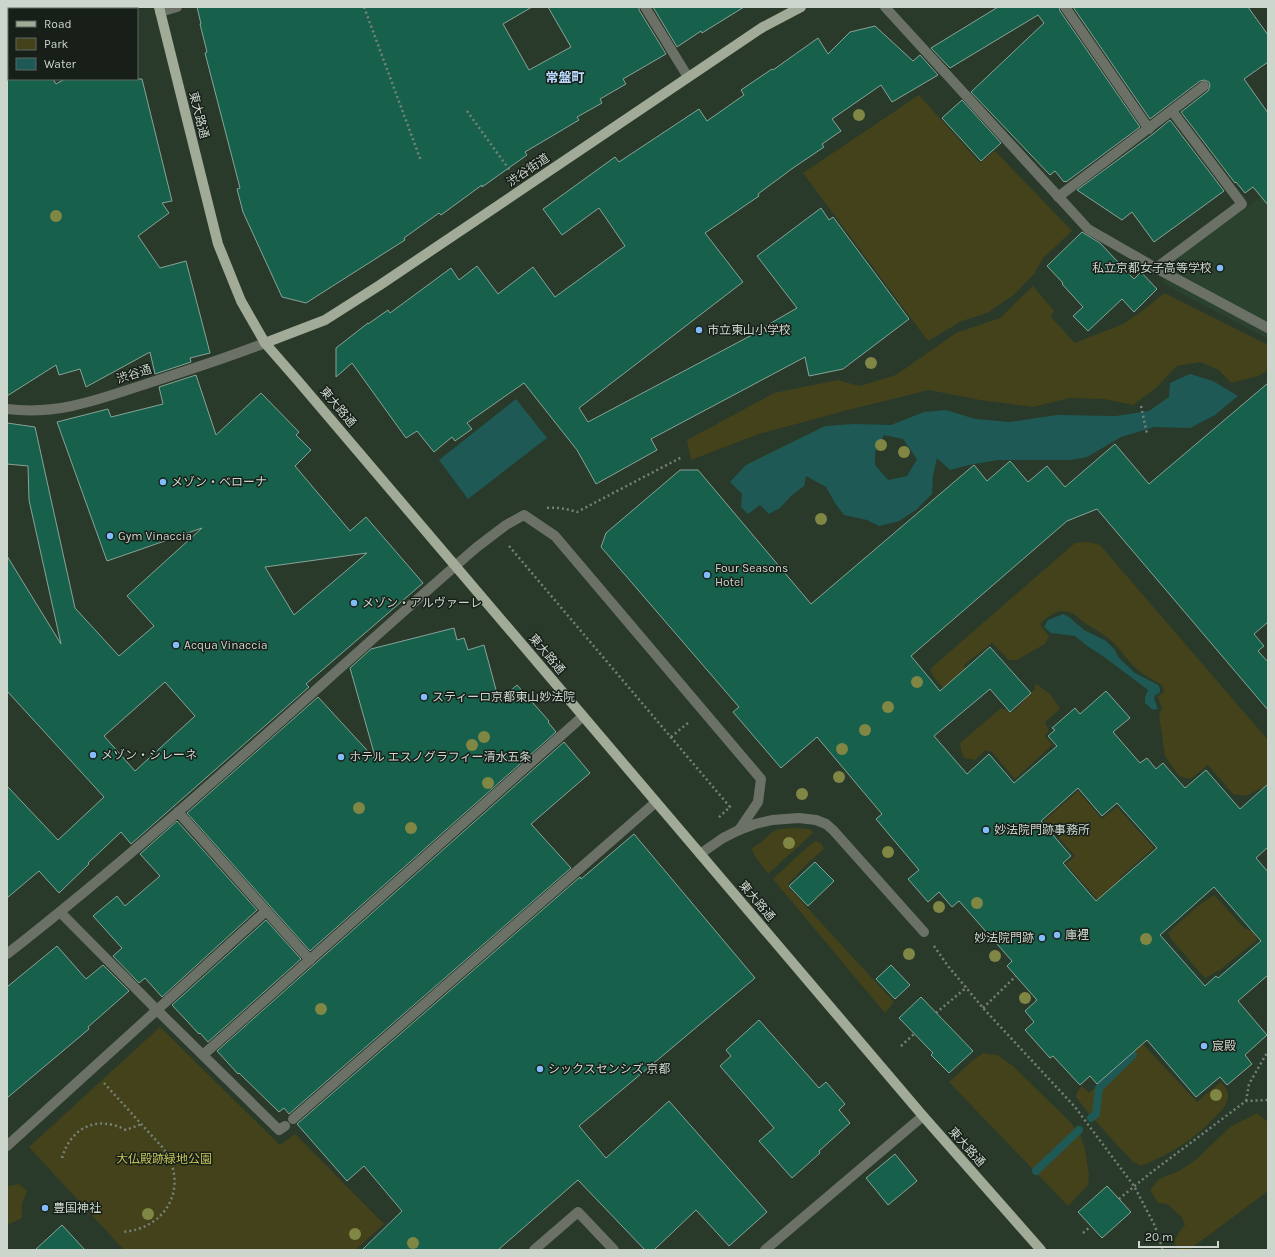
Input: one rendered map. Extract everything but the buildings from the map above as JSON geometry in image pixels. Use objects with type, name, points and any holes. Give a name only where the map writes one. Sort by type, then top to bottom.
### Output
[{"type":"main road","name":"渋谷街道","points":[[265,343],[325,320],[400,272],[763,27],[801,7]]},
{"type":"main road","name":"東大路通","points":[[159,9],[218,244],[241,302],[265,343],[923,1116],[1041,1250]]},
{"type":"street","points":[[159,9],[177,7]]},
{"type":"street","points":[[645,7],[688,77]]},
{"type":"street","points":[[885,7],[1088,229],[1156,268],[1268,328]]},
{"type":"street","points":[[1065,7],[1148,129]]},
{"type":"street","points":[[1058,197],[1204,86]]},
{"type":"street","points":[[1156,268],[1242,204],[1172,111]]},
{"type":"street","name":"渋谷通","points":[[7,410],[46,410],[82,405],[235,355],[265,343]]},
{"type":"street","points":[[9,950],[60,912],[178,812],[455,566],[506,524],[524,514],[555,536],[761,778],[758,802],[739,830]]},
{"type":"street","points":[[203,1055],[582,717]]},
{"type":"street","points":[[293,1119],[656,802]]},
{"type":"street","points":[[178,812],[310,960]]},
{"type":"street","points":[[700,854],[723,838],[755,824],[781,819],[799,818],[816,820],[826,824],[833,830],[924,932]]},
{"type":"street","points":[[7,1146],[266,911]]},
{"type":"street","points":[[60,912],[157,1010],[280,1130],[285,1126]]},
{"type":"street","points":[[765,1250],[923,1116]]},
{"type":"street","points":[[534,1250],[578,1212],[610,1249]]},
{"type":"path","points":[[364,7],[421,161]]},
{"type":"path","points":[[467,111],[511,172]]},
{"type":"path","points":[[1141,406],[1147,434]]},
{"type":"path","points":[[524,514],[540,509],[554,507],[577,512],[682,457]]},
{"type":"path","points":[[497,531],[730,807],[716,820]]},
{"type":"path","points":[[924,932],[948,966],[983,1008],[1075,1107],[1134,1186],[1155,1226],[1163,1250]]},
{"type":"path","points":[[983,1008],[1016,976]]},
{"type":"path","points":[[936,1013],[966,987]]},
{"type":"path","points":[[901,1046],[914,1034]]},
{"type":"path","points":[[1246,1101],[1249,1084],[1268,1051]]},
{"type":"path","points":[[91,1070],[142,1124],[169,1156],[174,1175],[173,1194],[164,1212],[158,1219],[141,1229],[132,1232],[122,1232]]},
{"type":"path","points":[[1119,1199],[1246,1101],[1268,1100]]},
{"type":"path","points":[[62,1158],[69,1141],[82,1128],[100,1123],[109,1123],[126,1130],[142,1124]]},
{"type":"path","points":[[1083,1233],[1090,1226]]},
{"type":"shaded area","name":"私立京都女子高等学校","points":[[1268,192],[1268,339],[1162,283],[1182,253]]},
{"type":"green space","points":[[919,95],[980,163],[995,151],[1072,231],[1043,258],[1034,274],[1015,294],[987,313],[962,321],[928,341],[803,173]]},
{"type":"green space","points":[[1033,286],[1054,311],[1051,317],[1075,343],[1123,324],[1145,309],[1164,293],[1268,345],[1268,370],[1258,376],[1231,383],[1219,370],[1200,362],[1177,366],[1156,388],[1133,405],[1104,399],[1070,398],[1033,407],[980,400],[929,390],[759,434],[691,460],[687,440],[774,393],[838,380],[859,386],[896,375],[956,333],[1000,318]]},
{"type":"green space","points":[[1087,542],[1100,545],[1268,740],[1268,794],[1261,788],[1246,796],[1233,794],[1208,765],[1190,779],[1179,776],[1165,756],[1159,714],[1162,708],[1158,696],[1164,692],[1162,685],[1134,667],[1116,645],[1103,634],[1068,612],[1063,611],[1055,613],[1043,621],[1040,624],[1049,636],[1045,644],[1017,660],[1009,660],[992,643],[964,665],[968,676],[955,702],[933,676],[930,669],[1075,543]]},
{"type":"green space","points":[[1035,683],[1050,694],[1060,709],[1045,722],[1049,731],[1045,736],[1052,745],[1015,779],[992,752],[985,750],[975,760],[964,758],[960,743],[1001,708],[1012,713],[1035,689]]},
{"type":"green space","points":[[1078,791],[1102,819],[1117,807],[1154,848],[1119,878],[1144,907],[1122,927],[1066,864],[1075,856],[1044,821]]},
{"type":"green space","points":[[780,829],[809,829],[814,832],[768,874],[751,849],[772,832]]},
{"type":"green space","points":[[815,841],[821,843],[824,849],[788,884],[789,888],[894,1002],[885,1013],[773,879]]},
{"type":"green space","points":[[1214,895],[1245,929],[1253,931],[1257,940],[1221,969],[1205,978],[1173,941],[1168,933],[1198,906]]},
{"type":"green space","name":"大仏殿跡緑地公園","points":[[160,1027],[280,1145],[295,1134],[384,1224],[355,1250],[124,1250],[29,1147]]},
{"type":"green space","points":[[1141,1042],[1197,1102],[1221,1082],[1228,1093],[1228,1098],[1222,1109],[1198,1133],[1171,1152],[1141,1166],[1132,1161],[1090,1115],[1076,1097],[1077,1092],[1082,1086],[1089,1093],[1135,1054],[1128,1045]]},
{"type":"green space","points":[[984,1053],[997,1055],[1013,1066],[1071,1123],[1080,1135],[1085,1149],[1089,1174],[1088,1185],[1068,1206],[949,1082],[973,1060]]},
{"type":"green space","points":[[1257,1113],[1268,1122],[1268,1191],[1189,1250],[1178,1250],[1174,1242],[1179,1232],[1185,1225],[1182,1217],[1167,1204],[1158,1203],[1150,1190],[1159,1179],[1179,1171],[1197,1159],[1230,1127]]},
{"type":"green space","points":[[19,1184],[27,1191],[22,1204],[22,1218],[7,1225],[7,1186]]},
{"type":"water","points":[[1190,374],[1213,381],[1238,396],[1215,415],[1190,428],[1154,427],[1121,437],[1087,457],[1071,460],[998,460],[950,470],[937,458],[933,476],[932,494],[916,510],[899,521],[879,526],[867,520],[844,515],[826,487],[806,476],[804,486],[791,496],[780,508],[769,514],[760,505],[748,514],[741,507],[742,494],[730,482],[746,465],[825,426],[854,424],[891,425],[924,412],[946,410],[975,419],[1010,422],[1057,415],[1116,416],[1149,411],[1169,397],[1170,383]],"holes":[[[884,435],[903,439],[917,459],[907,476],[888,480],[875,465],[875,452]]]},
{"type":"water","points":[[516,399],[547,438],[468,499],[439,460]]},
{"type":"water","points":[[1063,614],[1069,617],[1084,630],[1106,641],[1114,649],[1119,658],[1135,673],[1158,685],[1160,692],[1155,695],[1154,699],[1158,709],[1153,710],[1145,703],[1145,697],[1148,690],[1107,659],[1075,636],[1051,633],[1044,627],[1048,620]]},
{"type":"waterway","points":[[1091,1118],[1096,1114],[1099,1088],[1133,1055]]},
{"type":"waterway","points":[[1036,1171],[1079,1130]]},
{"type":"place","name":"私立京都女子高等学校","points":[[1220,268]]},
{"type":"place","name":"市立東山小学校","points":[[699,330]]},
{"type":"place","name":"メゾン・ベローナ","points":[[163,482]]},
{"type":"place","name":"Gym Vinaccia","points":[[110,536]]},
{"type":"place","name":"Four Seasons Hotel","points":[[707,575]]},
{"type":"place","name":"メゾン・アルヴァーレ","points":[[354,603]]},
{"type":"place","name":"Acqua Vinaccia","points":[[176,645]]},
{"type":"place","name":"スティーロ京都東山妙法院","points":[[424,697]]},
{"type":"place","name":"メゾン・シレーネ","points":[[93,755]]},
{"type":"place","name":"ホテル エスノグラフィー清水五条","points":[[341,757]]},
{"type":"place","name":"妙法院門跡事務所","points":[[986,830]]},
{"type":"place","name":"庫裡","points":[[1057,935]]},
{"type":"place","name":"妙法院門跡","points":[[1042,938]]},
{"type":"place","name":"宸殿","points":[[1204,1046]]},
{"type":"place","name":"シックスセンシズ 京都","points":[[540,1069]]},
{"type":"place","name":"豊国神社","points":[[45,1208]]},
{"type":"district","name":"常盤町","points":[[565,77]]}]
